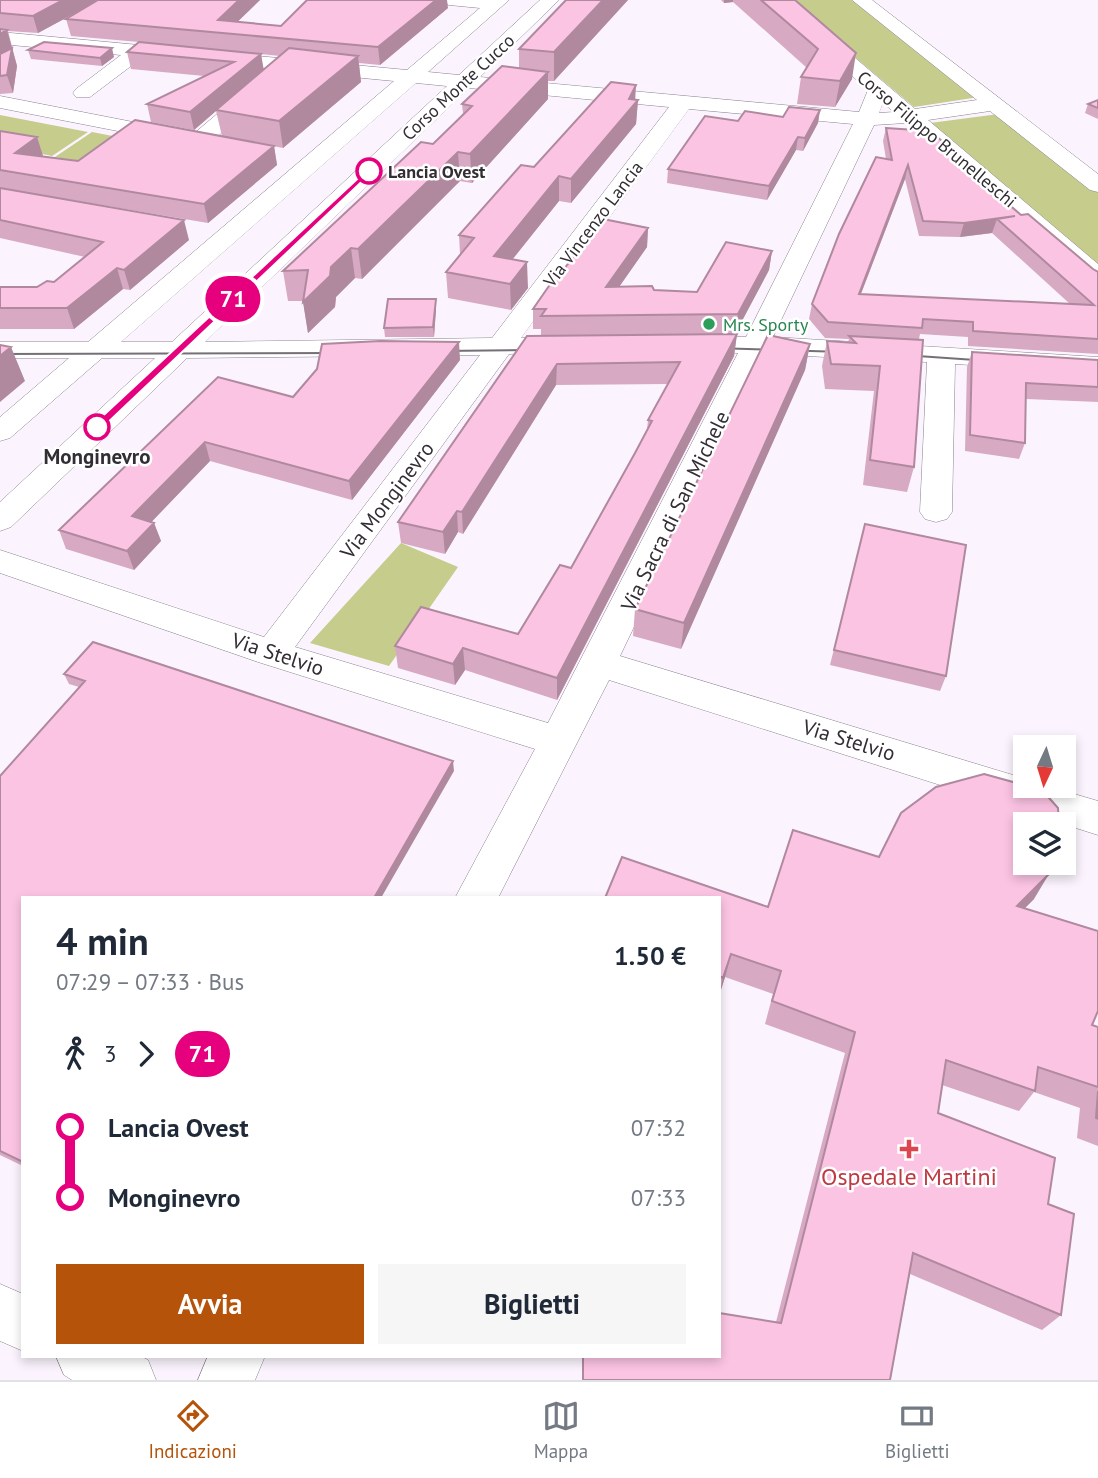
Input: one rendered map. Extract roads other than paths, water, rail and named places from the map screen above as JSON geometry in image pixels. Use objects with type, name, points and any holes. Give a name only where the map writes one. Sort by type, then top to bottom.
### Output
[{"type":"street","points":[[449,0],[498,2]]},
{"type":"street","name":"Corso Monte Cucco","points":[[0,520],[550,0]]},
{"type":"street","name":"Corso Filippo Brunelleschi","points":[[776,0],[1098,277]]},
{"type":"street","points":[[860,0],[1098,185]]},
{"type":"street","name":"Corso Monte Cucco","points":[[0,432],[95,350],[215,234],[313,163],[498,2]]},
{"type":"street","points":[[10,60],[75,23]]},
{"type":"street","points":[[877,36],[903,33]]},
{"type":"street","points":[[0,38],[865,119],[910,116],[995,104]]},
{"type":"street","points":[[825,42],[848,40]]},
{"type":"street","points":[[83,93],[139,51]]},
{"type":"street","points":[[199,141],[286,66]]},
{"type":"street","name":"Via Sacra di San Michele","points":[[477,896],[599,663],[760,339],[878,90]]},
{"type":"street","points":[[0,102],[223,145]]},
{"type":"street","name":"Via Vincenzo Lancia","points":[[502,346],[683,103]]},
{"type":"street","points":[[283,157],[313,163]]},
{"type":"street","points":[[667,344],[708,344],[760,339],[1098,365]]},
{"type":"street","points":[[0,349],[178,350],[600,345]]},
{"type":"street","name":"Via Monginevro","points":[[271,653],[502,346]]},
{"type":"street","points":[[0,363],[43,363],[95,350]]},
{"type":"street","points":[[936,512],[941,355]]},
{"type":"street","points":[[1010,359],[1075,374],[1098,375]]},
{"type":"street","name":"Via Stelvio","points":[[0,561],[271,653],[557,741]]},
{"type":"street","name":"Via Stelvio","points":[[599,663],[1098,818]]},
{"type":"street","points":[[0,1311],[21,1323]]},
{"type":"street","points":[[87,1358],[128,1380]]},
{"type":"street","points":[[226,1380],[237,1358]]},
{"type":"tram line","points":[[714,348],[843,352]]},
{"type":"tram line","points":[[441,351],[535,350]]},
{"type":"tram line","points":[[0,354],[339,353]]},
{"type":"tram line","points":[[903,355],[990,361]]},
{"type":"place","name":"Lancia Ovest","points":[[369,171]]},
{"type":"place","name":"Mrs. Sporty","points":[[709,324]]},
{"type":"place","name":"Monginevro","points":[[97,427]]},
{"type":"place","name":"Ospedale Martini","points":[[909,1149]]}]
